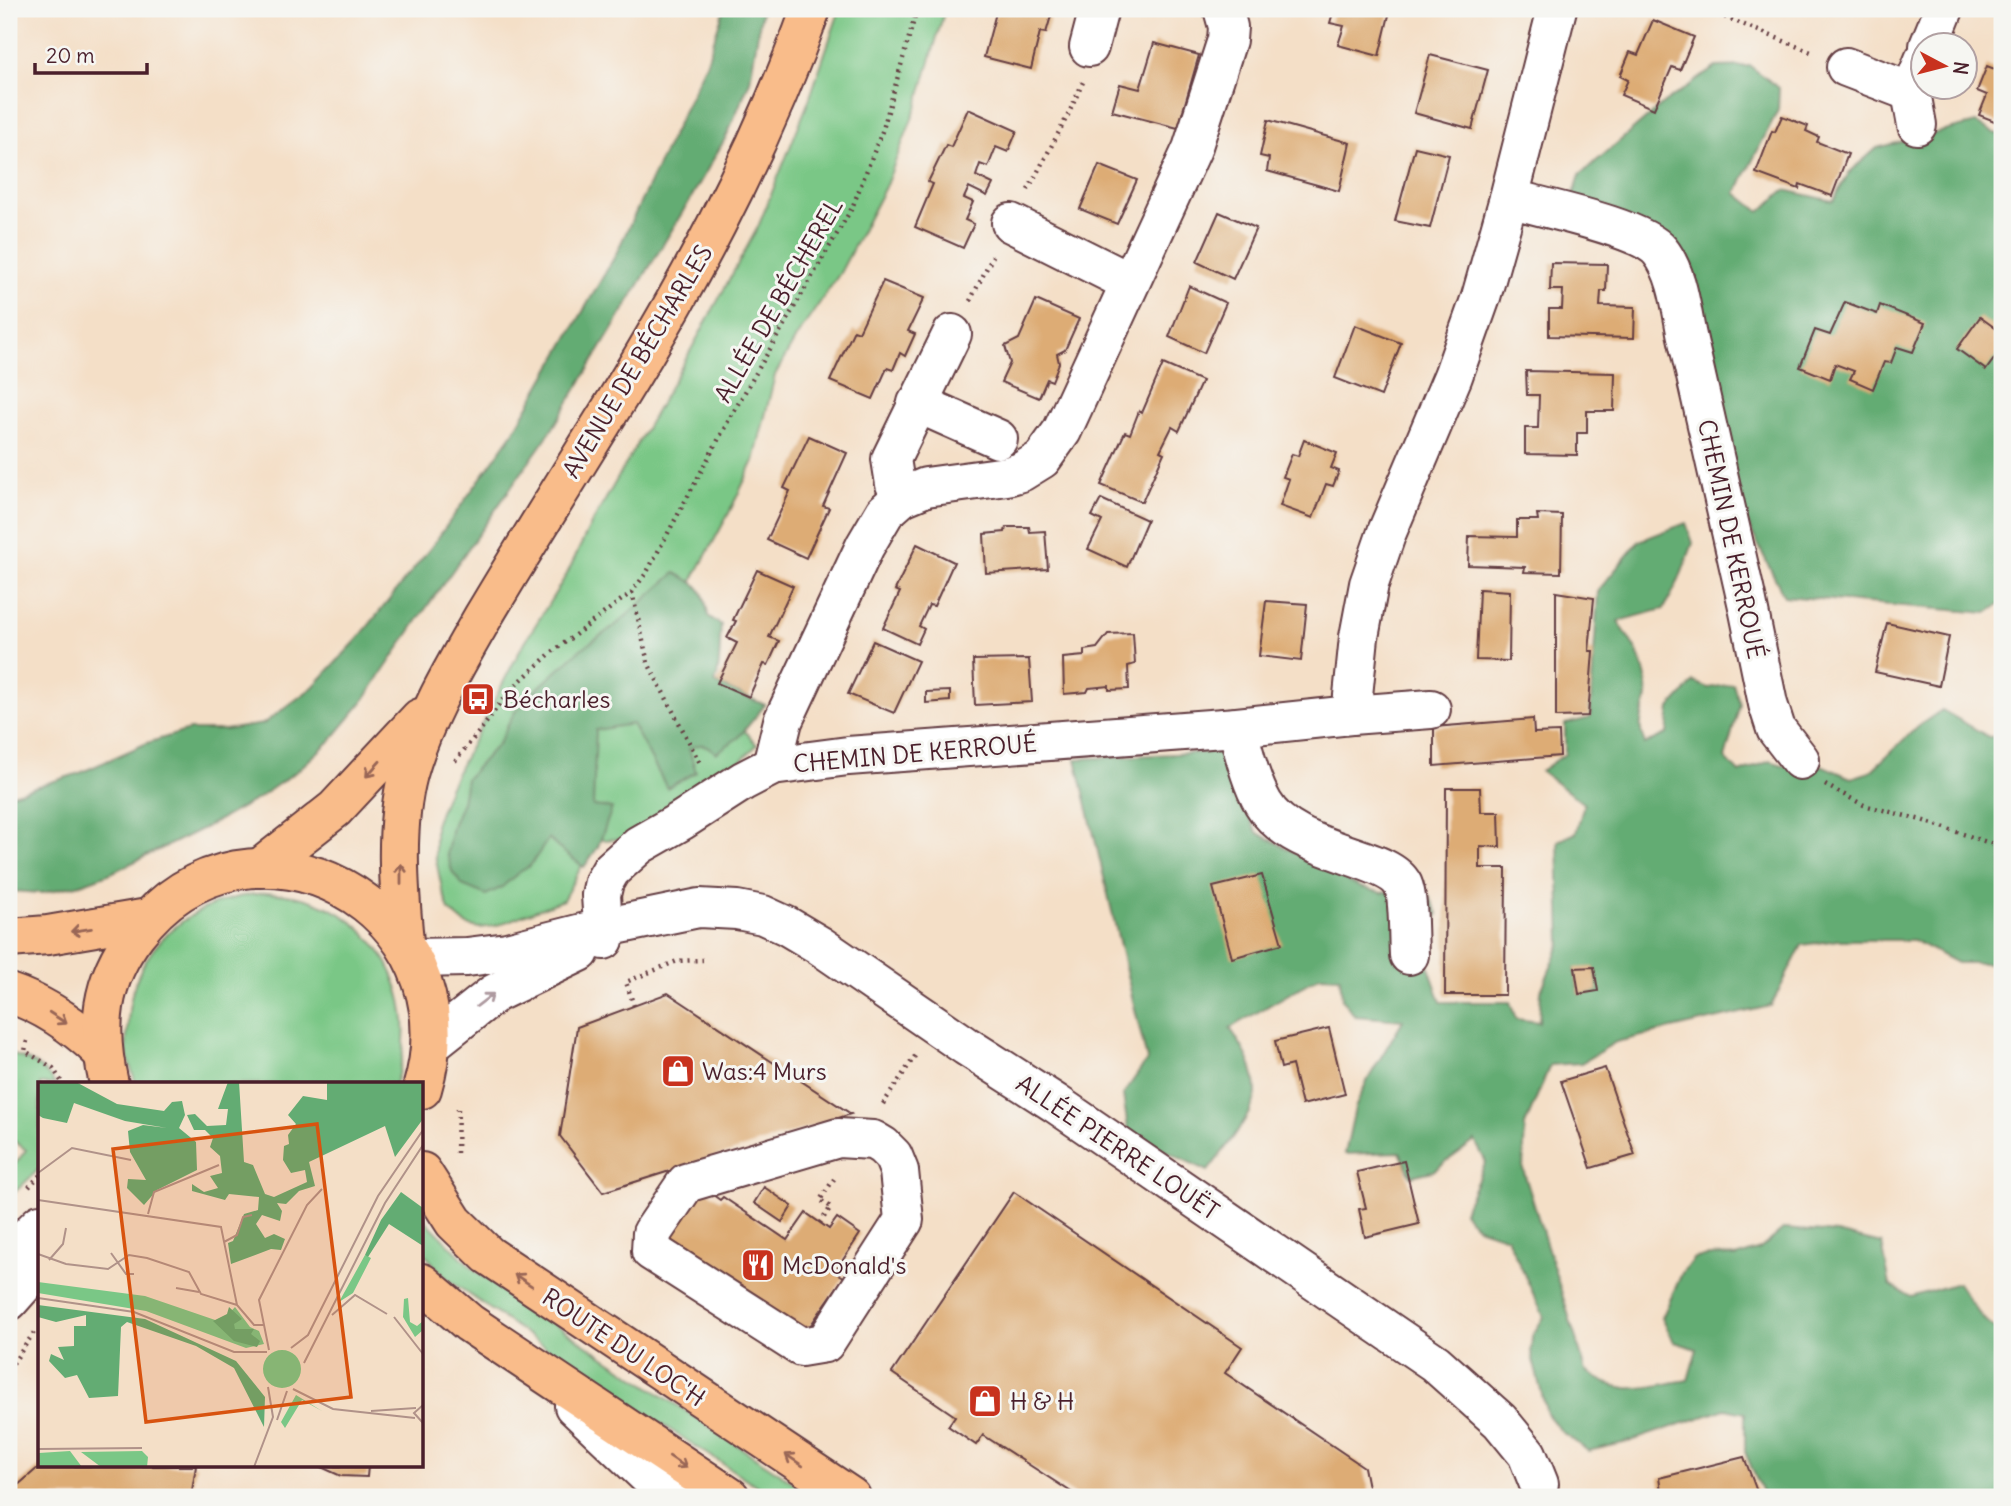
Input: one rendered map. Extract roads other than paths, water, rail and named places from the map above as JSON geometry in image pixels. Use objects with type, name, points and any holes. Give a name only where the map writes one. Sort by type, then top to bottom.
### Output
[{"type":"main road","name":"AVENUE DE BÉCHARLES","points":[[409,950],[400,881],[401,806],[416,747],[435,700],[626,385],[714,230],[755,146],[811,9]]},
{"type":"main road","name":"AVENUE DE BÉCHARLES","points":[[260,868],[335,809],[435,700]]},
{"type":"main road","points":[[105,1068],[101,1029],[107,988],[123,951],[148,918],[172,898],[199,882],[229,872],[260,868],[302,872],[342,886],[377,910],[409,950],[428,999],[432,1043],[424,1082]]},
{"type":"main road","points":[[9,938],[48,935],[148,918]]},
{"type":"main road","points":[[9,993],[55,1015],[84,1035],[105,1068]]},
{"type":"main road","name":"ROUTE DU LOC'H","points":[[424,1175],[454,1222],[488,1255],[851,1497]]},
{"type":"main road","points":[[424,1285],[469,1323],[730,1497]]},
{"type":"street","points":[[1089,47],[1099,9]]},
{"type":"street","points":[[772,766],[783,721],[865,546],[885,512],[902,497],[926,487],[1021,472],[1042,459],[1062,431],[1199,131],[1227,40],[1228,27],[1223,9]]},
{"type":"street","points":[[1351,715],[1362,617],[1377,558],[1453,376],[1493,259],[1557,9]]},
{"type":"street","points":[[1935,32],[1944,9]]},
{"type":"street","points":[[1833,62],[1910,90]]},
{"type":"street","name":"CHEMIN DE KERROUÉ","points":[[1509,198],[1622,229],[1645,239],[1659,249],[1666,260],[1677,291],[1745,589],[1768,704],[1776,729],[1800,760]]},
{"type":"street","points":[[1011,223],[1129,282]]},
{"type":"street","points":[[902,497],[895,484],[891,459],[952,334]]},
{"type":"street","points":[[917,403],[998,439]]},
{"type":"street","name":"CHEMIN DE KERROUÉ","points":[[603,934],[600,911],[604,882],[624,857],[743,781],[772,766],[848,757],[1431,709]]},
{"type":"street","points":[[1237,727],[1254,783],[1264,805],[1281,823],[1296,835],[1322,847],[1392,872],[1403,886],[1409,954]]},
{"type":"street","name":"ALLÉE PIERRE LOUËT","points":[[432,1043],[495,993],[603,934],[644,918],[699,908],[737,910],[763,915],[819,945],[1435,1363],[1500,1421],[1527,1454],[1539,1484]]},
{"type":"street","name":"ALLÉE PIERRE LOUËT","points":[[409,950],[467,957],[603,934]]},
{"type":"street","points":[[838,1138],[873,1140],[883,1146],[893,1156],[899,1171],[904,1220],[825,1343],[800,1347],[651,1251],[652,1233],[686,1183],[838,1138]]},
{"type":"street","points":[[9,1255],[38,1226]]},
{"type":"street","points":[[9,1301],[38,1268]]},
{"type":"street","points":[[519,1355],[670,1497]]},
{"type":"place","name":"Bécharles","points":[[478,699]]},
{"type":"place","name":"Was:4 Murs","points":[[678,1071]]},
{"type":"place","name":"McDonald's","points":[[758,1265]]},
{"type":"place","name":"H & H","points":[[985,1401]]}]
